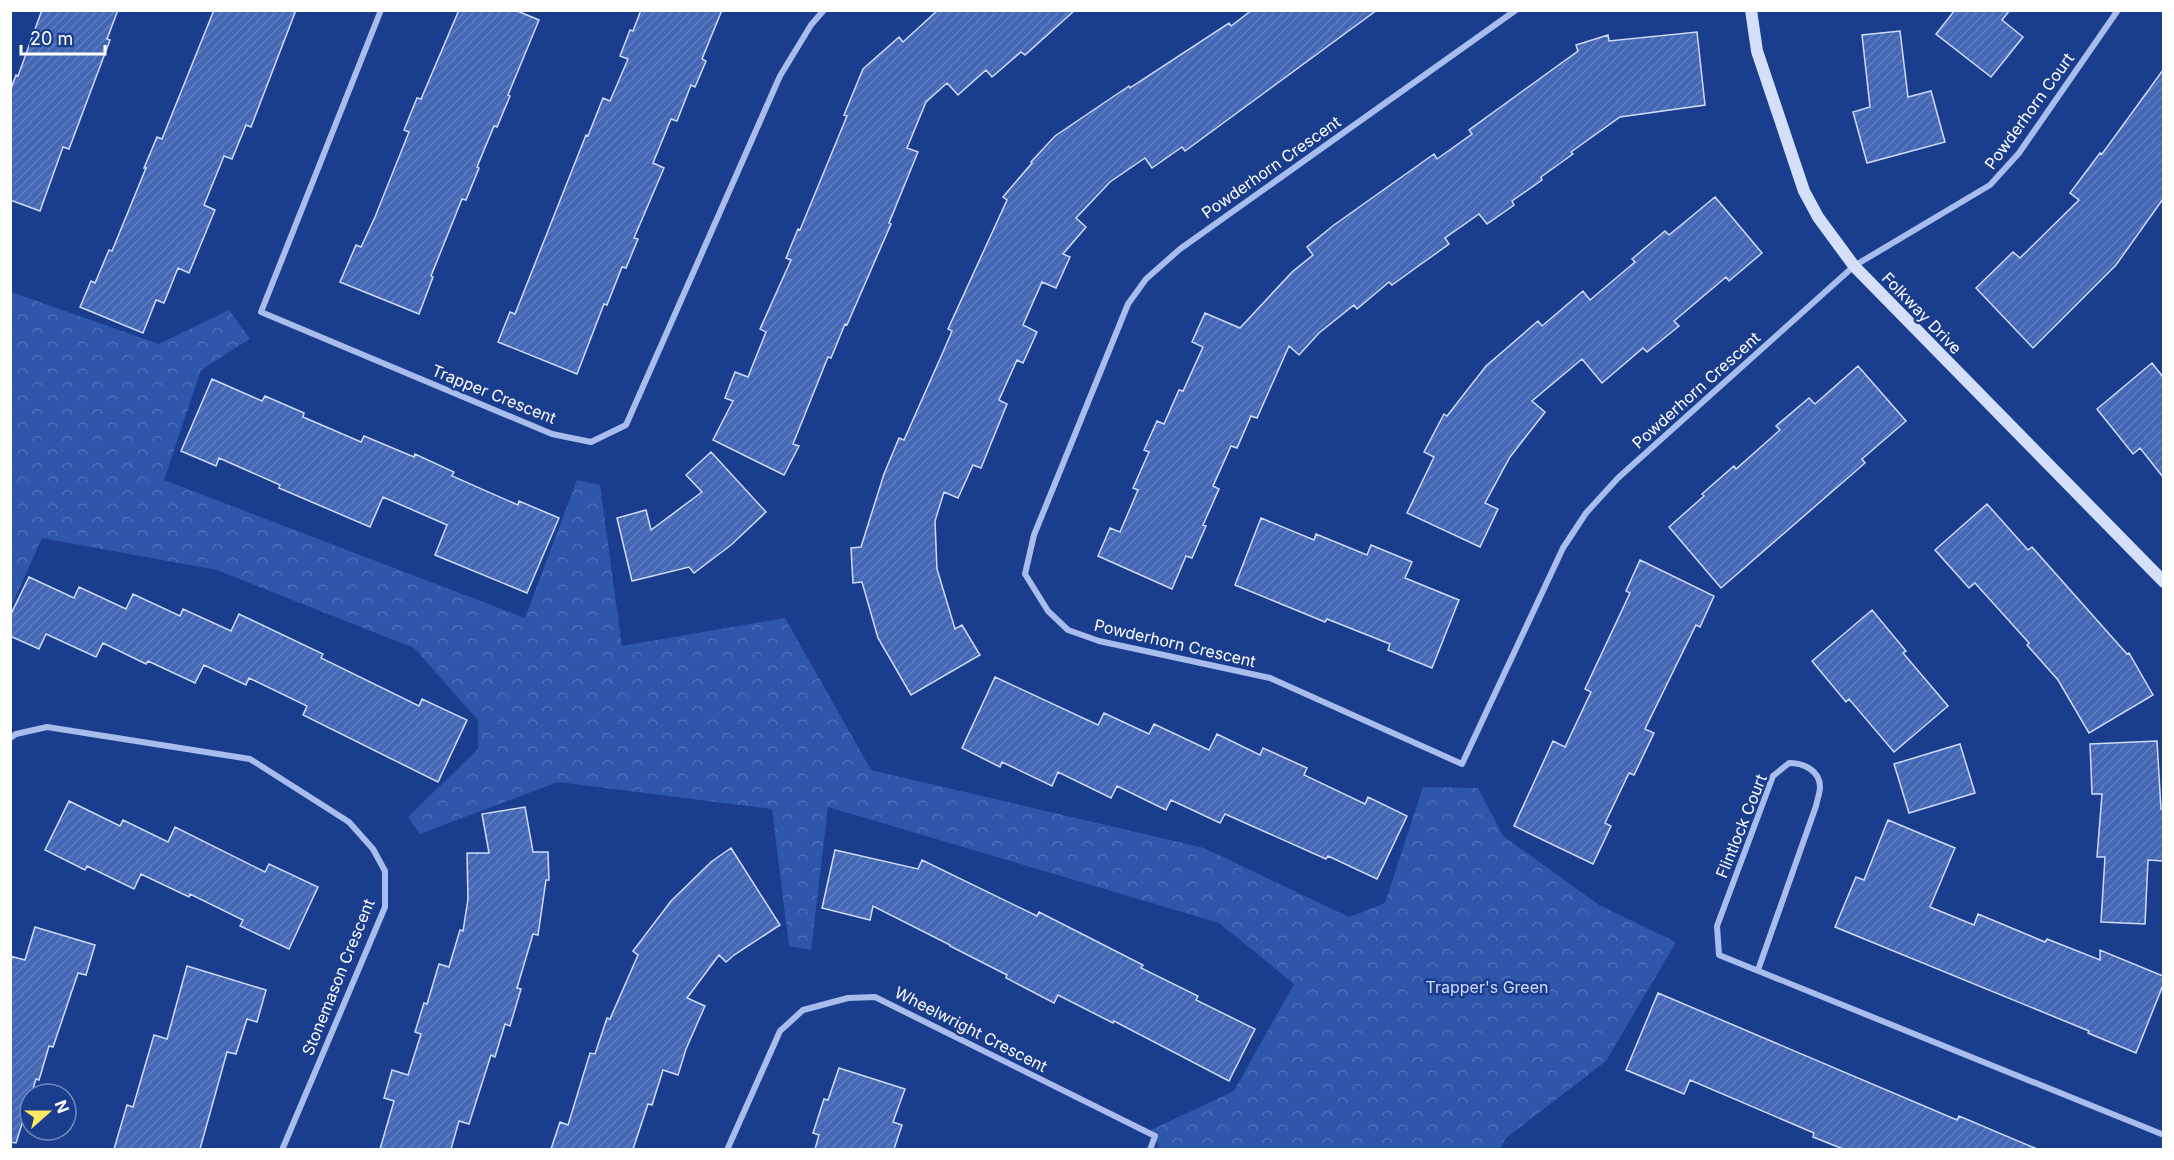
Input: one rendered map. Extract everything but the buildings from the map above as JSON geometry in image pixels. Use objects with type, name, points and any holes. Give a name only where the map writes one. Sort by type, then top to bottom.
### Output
[{"type":"street","name":"Trapper Crescent","points":[[381,10],[261,312],[552,434],[591,441],[626,425],[780,76],[811,25],[824,10]]},
{"type":"street","name":"Powderhorn Crescent","points":[[1516,10],[1180,249],[1146,279],[1128,304],[1034,535],[1025,574],[1048,611],[1068,630],[1100,641],[1270,678],[1462,764],[1563,548],[1586,513],[1618,478],[1854,266]]},
{"type":"street","name":"Folkway Drive","points":[[1751,10],[1757,51],[1804,191],[1818,217],[1854,266],[2163,582]]},
{"type":"street","name":"Powderhorn Court","points":[[1854,266],[1990,185],[2019,153],[2118,10]]},
{"type":"street","name":"Stonemason Crescent","points":[[10,738],[16,734],[47,727],[250,759],[349,822],[373,849],[385,871],[385,907],[282,1149]]},
{"type":"street","name":"Flintlock Court","points":[[1758,970],[1816,806],[1820,785],[1814,772],[1802,763],[1789,762],[1773,776],[1717,926],[1719,955],[2163,1135]]},
{"type":"street","name":"Wheelwright Crescent","points":[[727,1149],[780,1031],[804,1010],[848,998],[875,997],[1155,1137],[1150,1149]]},
{"type":"green space","name":"Trapper's Green","points":[[11,292],[159,344],[229,310],[250,339],[201,370],[164,480],[525,618],[577,480],[600,485],[622,646],[785,618],[871,770],[1204,848],[1349,917],[1385,903],[1423,787],[1478,788],[1503,836],[1599,905],[1676,942],[1606,1061],[1505,1139],[1500,1149],[1160,1149],[1151,1130],[1234,1091],[1294,984],[1219,923],[828,807],[811,950],[789,946],[772,809],[558,782],[420,834],[408,817],[478,749],[478,720],[414,648],[217,570],[42,538],[11,607]]}]
